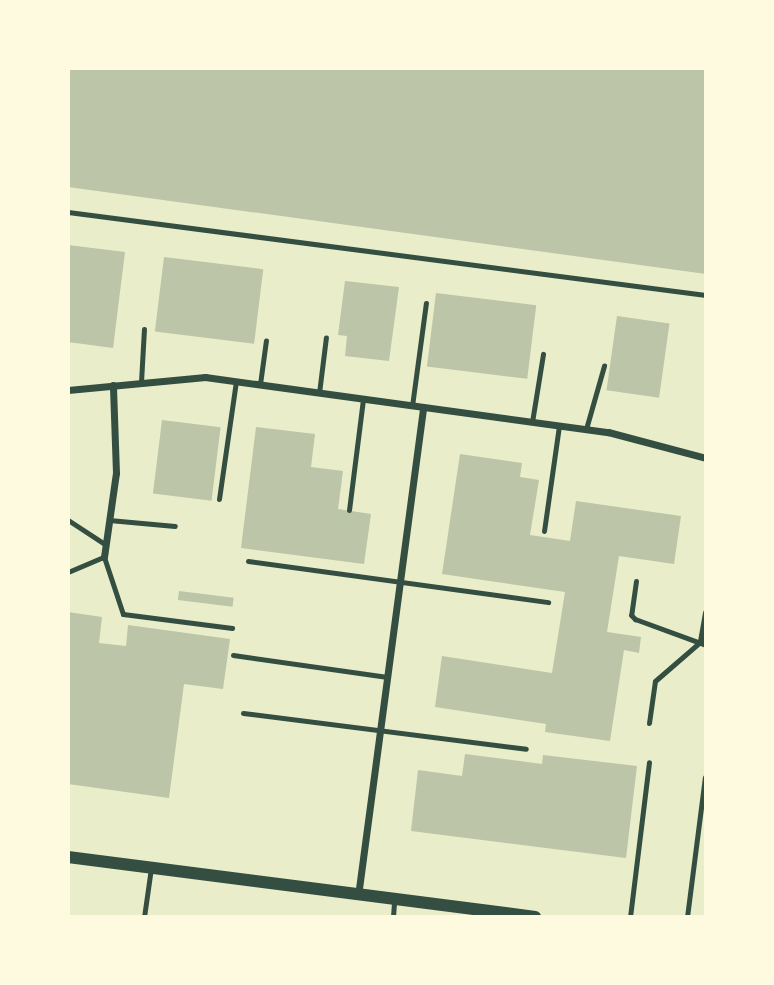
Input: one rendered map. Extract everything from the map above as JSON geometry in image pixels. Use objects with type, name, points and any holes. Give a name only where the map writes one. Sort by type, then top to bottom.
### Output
[{"type":"street","points":[[68,390],[205,377],[586,429],[672,446],[706,458]]},
{"type":"street","points":[[104,557],[116,473],[113,385]]},
{"type":"street","points":[[358,897],[423,407]]},
{"type":"street","points":[[704,641],[706,612]]},
{"type":"street","points":[[68,857],[358,897],[536,917]]},
{"type":"lane","points":[[68,212],[706,295]]},
{"type":"lane","points":[[412,406],[426,303]]},
{"type":"lane","points":[[141,382],[144,329]]},
{"type":"lane","points":[[319,393],[326,337]]},
{"type":"lane","points":[[260,384],[266,340]]},
{"type":"lane","points":[[532,422],[543,354]]},
{"type":"lane","points":[[586,429],[604,366]]},
{"type":"lane","points":[[219,499],[236,381]]},
{"type":"lane","points":[[349,510],[363,399]]},
{"type":"lane","points":[[544,531],[559,425]]},
{"type":"lane","points":[[68,520],[106,545]]},
{"type":"lane","points":[[109,520],[175,526]]},
{"type":"lane","points":[[68,572],[104,557],[123,614],[232,628]]},
{"type":"lane","points":[[248,561],[548,601]]},
{"type":"lane","points":[[636,580],[631,615],[635,619],[704,641]]},
{"type":"lane","points":[[649,723],[655,681],[704,641]]},
{"type":"lane","points":[[233,655],[387,677]]},
{"type":"lane","points":[[243,713],[526,750]]},
{"type":"lane","points":[[630,917],[649,762]]},
{"type":"lane","points":[[687,917],[705,777]]},
{"type":"lane","points":[[144,917],[151,868]]},
{"type":"lane","points":[[393,917],[394,901]]},
{"type":"building","points":[[68,68],[706,68],[706,274],[68,187]]},
{"type":"building","points":[[68,245],[125,252],[113,348],[68,342]]},
{"type":"building","points":[[164,257],[263,269],[254,344],[155,331]]},
{"type":"building","points":[[345,281],[399,287],[389,361],[345,356],[347,336],[338,335]]},
{"type":"building","points":[[436,293],[536,305],[527,379],[427,366]]},
{"type":"building","points":[[617,316],[669,323],[659,398],[607,390]]},
{"type":"building","points":[[162,420],[221,427],[212,501],[153,493]]},
{"type":"building","points":[[256,427],[315,434],[311,467],[343,471],[338,509],[371,514],[364,564],[241,548]]},
{"type":"building","points":[[460,454],[522,463],[520,477],[539,480],[530,535],[570,541],[576,501],[681,516],[674,564],[619,556],[607,632],[641,637],[639,653],[624,650],[610,741],[545,732],[546,724],[435,707],[442,656],[552,673],[565,592],[442,574]]},
{"type":"building","points":[[179,591],[234,598],[232,607],[178,600]]},
{"type":"building","points":[[68,612],[102,617],[99,643],[126,646],[128,625],[230,639],[223,689],[184,684],[169,798],[68,784]]},
{"type":"building","points":[[465,754],[542,764],[543,755],[637,766],[626,858],[411,831],[418,770],[462,776]]}]
